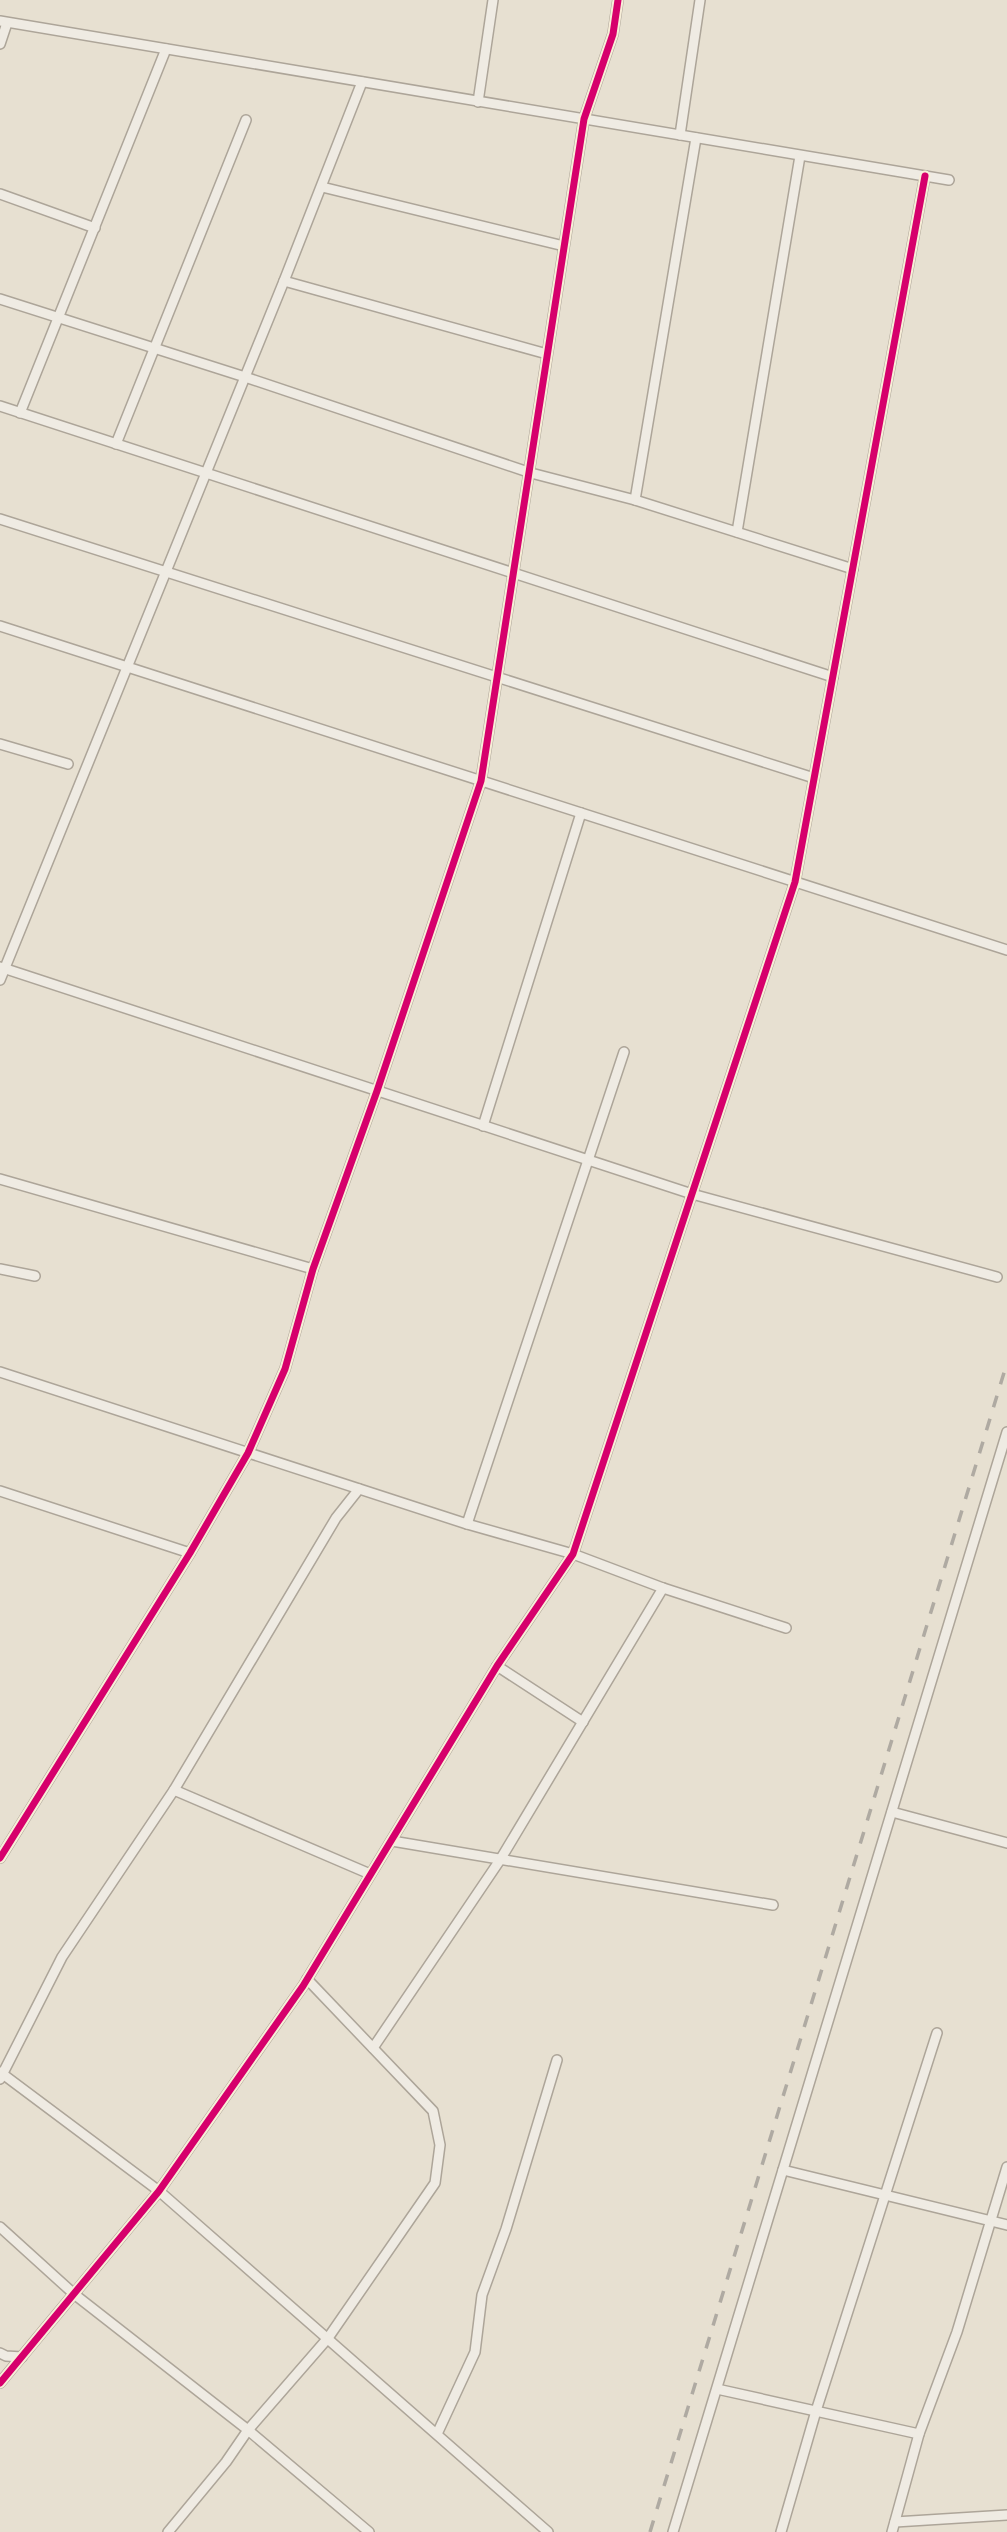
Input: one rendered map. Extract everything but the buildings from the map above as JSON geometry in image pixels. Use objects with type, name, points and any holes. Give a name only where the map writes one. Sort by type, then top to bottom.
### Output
[{"type":"street","points":[[478,102],[493,0]]},
{"type":"street","points":[[0,1858],[190,1553],[248,1453],[285,1368],[313,1269],[377,1091],[481,781],[584,119],[613,34],[618,0]]},
{"type":"street","points":[[680,135],[700,0]]},
{"type":"street","points":[[0,44],[3,22],[948,180]]},
{"type":"street","points":[[20,413],[166,49]]},
{"type":"street","points":[[0,980],[2,968],[128,668],[285,281],[362,82]]},
{"type":"street","points":[[116,444],[246,120]]},
{"type":"street","points":[[635,500],[696,138]]},
{"type":"street","points":[[737,532],[800,156]]},
{"type":"street","points":[[0,2383],[159,2191],[307,1979],[497,1666],[573,1554],[795,882],[925,176]]},
{"type":"street","points":[[322,187],[564,246]]},
{"type":"street","points":[[0,194],[94,228]]},
{"type":"street","points":[[285,281],[547,354]]},
{"type":"street","points":[[0,299],[531,472],[635,500],[853,569]]},
{"type":"street","points":[[0,406],[833,677]]},
{"type":"street","points":[[0,519],[814,778]]},
{"type":"street","points":[[0,626],[1007,950]]},
{"type":"street","points":[[0,744],[68,764]]},
{"type":"street","points":[[483,1126],[581,813]]},
{"type":"street","points":[[2,968],[692,1194],[997,1277]]},
{"type":"street","points":[[467,1524],[624,1052]]},
{"type":"street","points":[[0,1179],[313,1269]]},
{"type":"street","points":[[0,1269],[35,1276]]},
{"type":"street","points":[[0,1372],[467,1524],[573,1554],[663,1588],[786,1628]]},
{"type":"street","points":[[673,2532],[1007,1432]]},
{"type":"street","points":[[359,1489],[336,1518],[174,1790],[62,1957],[1,2075],[159,2191],[548,2532]]},
{"type":"street","points":[[0,1491],[190,1553]]},
{"type":"street","points":[[373,2048],[500,1860],[663,1588]]},
{"type":"street","points":[[497,1666],[583,1722]]},
{"type":"street","points":[[174,1790],[370,1874]]},
{"type":"street","points":[[892,1812],[1007,1843]]},
{"type":"street","points":[[392,1841],[773,1905]]},
{"type":"street","points":[[168,2532],[226,2462],[248,2430],[328,2338],[435,2183],[440,2145],[433,2111],[307,1979]]},
{"type":"street","points":[[781,2532],[816,2411],[937,2033]]},
{"type":"street","points":[[438,2434],[475,2352],[482,2295],[510,2217],[557,2060]]},
{"type":"street","points":[[892,2532],[919,2434],[957,2332],[1007,2167]]},
{"type":"street","points":[[783,2170],[1007,2225]]},
{"type":"street","points":[[0,2227],[74,2294],[248,2430],[369,2532]]},
{"type":"street","points":[[0,2353],[22,2357]]},
{"type":"street","points":[[716,2389],[919,2434]]},
{"type":"street","points":[[895,2522],[1007,2515]]},
{"type":"railway","points":[[650,2532],[1007,1363]]},
{"type":"cycle path","points":[[0,1858],[190,1553],[248,1453],[285,1369],[313,1269],[377,1091],[481,781],[584,119],[613,34],[618,0]]},
{"type":"cycle path","points":[[0,2383],[159,2191],[303,1986],[497,1666],[573,1554],[795,882],[925,176]]}]
